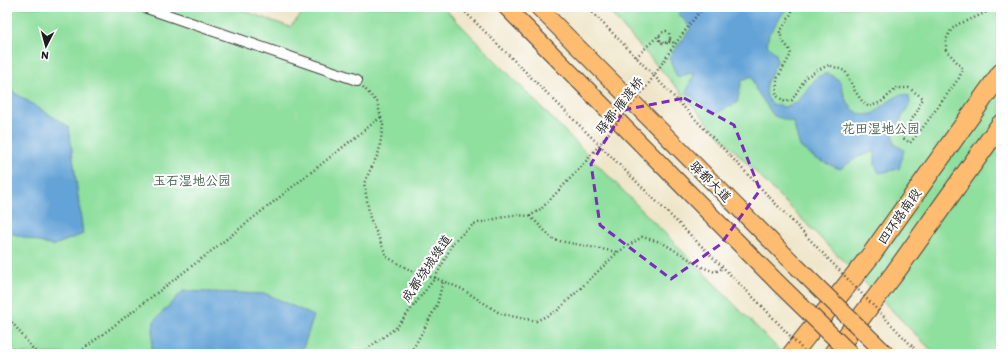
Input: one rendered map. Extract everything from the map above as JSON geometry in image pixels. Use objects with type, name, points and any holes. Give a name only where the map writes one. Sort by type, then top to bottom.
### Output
[{"type":"highway","name":"四环路南段","points":[[792,354],[871,255],[1001,73]]},
{"type":"highway","points":[[833,354],[894,274],[1001,124]]},
{"type":"main road","name":"驿都大道","points":[[506,7],[779,284],[851,354]]},
{"type":"main road","name":"驿都大道","points":[[538,7],[795,265],[886,354]]},
{"type":"street","points":[[144,7],[357,80]]},
{"type":"path","points":[[460,7],[762,306],[807,354]]},
{"type":"path","points":[[587,7],[919,354]]},
{"type":"path","name":"驿都·雁渡桥","points":[[530,216],[542,208],[584,165],[647,86],[675,44],[703,7]]},
{"type":"path","points":[[793,7],[780,32],[782,40],[791,54],[777,79],[776,95],[785,102],[792,100],[806,78],[829,65],[845,71],[862,101],[869,107],[881,102],[897,88],[909,88],[922,98],[918,110],[907,127],[903,138],[910,142],[946,96],[959,78],[963,69],[946,50],[946,40],[951,30],[958,24],[989,11],[990,7]]},
{"type":"path","points":[[636,57],[657,37],[663,44],[669,42],[670,38],[669,33],[666,31],[661,33],[659,36],[660,40],[663,43],[666,43],[670,40],[675,44]]},
{"type":"path","points":[[357,80],[377,102],[383,125],[379,152],[364,183],[370,218],[387,257],[413,272],[435,278],[462,289],[501,314],[536,321],[557,311],[618,252],[642,238],[661,242],[702,267],[715,272],[723,268]]},
{"type":"path","points":[[77,354],[381,117]]},
{"type":"path","name":"成都绕城绿道","points":[[360,354],[397,327],[435,278],[454,241],[474,224],[512,215],[530,216]]},
{"type":"path","points":[[530,216],[554,240],[618,252]]},
{"type":"path","points":[[407,354],[414,346],[437,305],[443,281]]},
{"type":"path","points":[[7,316],[37,354]]},
{"type":"highlighted area","points":[[684,98],[734,125],[760,190],[721,244],[671,279],[600,225],[591,164],[624,110]]},
{"type":"green space","name":"玉石湿地公园","points":[[7,7],[233,7],[290,27],[308,7],[443,7],[783,354],[7,354]]},
{"type":"green space","name":"花田湿地公园","points":[[605,7],[1001,7],[1001,354],[935,354],[717,133]]},
{"type":"water","points":[[683,7],[785,7],[786,9],[769,34],[767,45],[776,54],[777,62],[766,84],[767,97],[772,104],[785,107],[797,102],[817,77],[828,73],[840,81],[845,98],[852,109],[862,115],[873,114],[889,101],[901,94],[909,96],[910,103],[893,134],[894,144],[904,150],[899,169],[879,173],[875,165],[875,151],[858,157],[840,169],[816,159],[800,147],[793,122],[774,116],[756,90],[752,76],[742,80],[737,103],[714,114],[686,92],[695,72],[677,77],[669,57],[691,28],[678,13]]},
{"type":"water","points":[[7,88],[69,127],[83,234],[52,246],[7,232]]},
{"type":"water","points":[[183,291],[267,294],[314,316],[301,354],[151,354],[154,321]]}]
